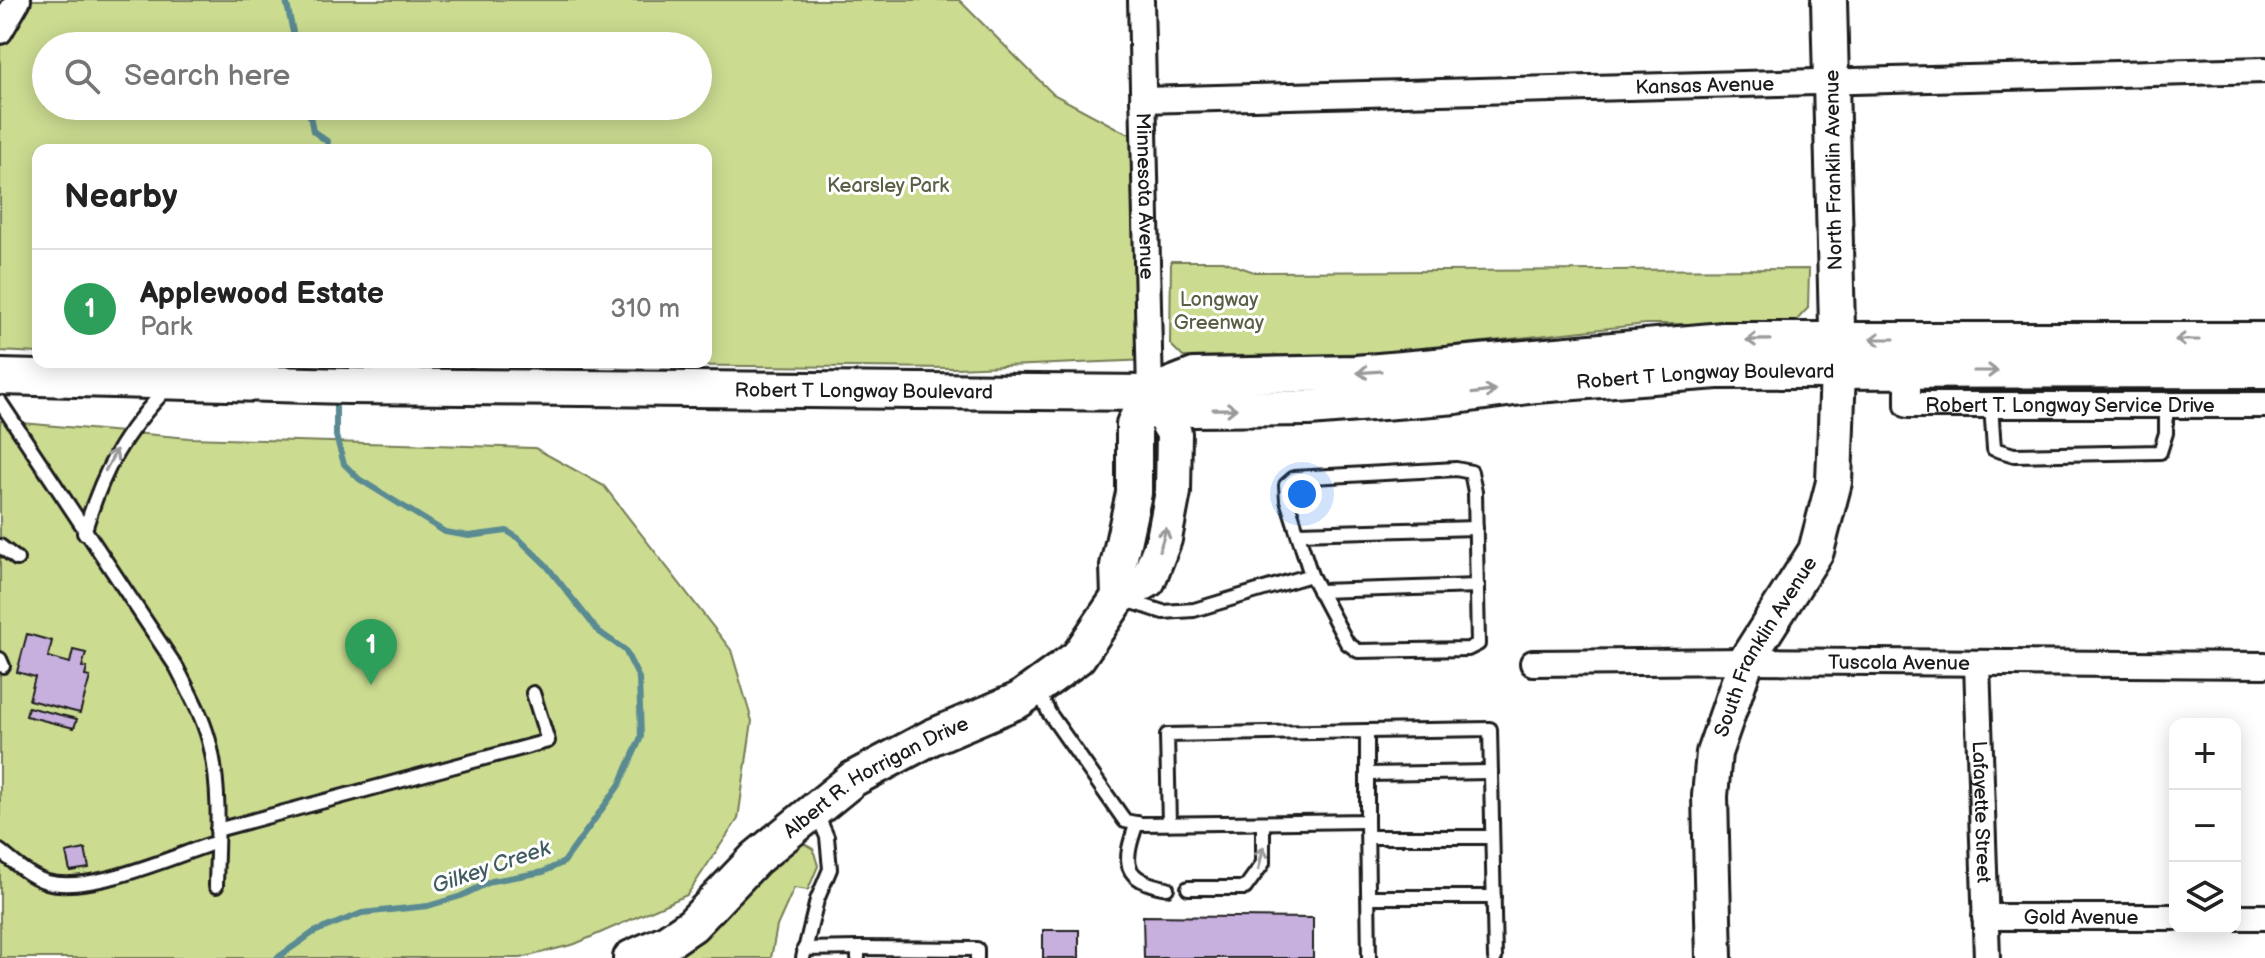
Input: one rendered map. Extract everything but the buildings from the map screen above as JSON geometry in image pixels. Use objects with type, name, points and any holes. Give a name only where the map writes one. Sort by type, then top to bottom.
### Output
[{"type":"street","points":[[0,31],[18,0]]},
{"type":"street","name":"Minnesota Avenue","points":[[1141,0],[1150,393]]},
{"type":"street","name":"North Franklin Avenue","points":[[1829,0],[1837,354]]},
{"type":"street","name":"Kansas Avenue","points":[[1143,100],[1831,79],[2265,70]]},
{"type":"street","name":"Robert T Longway Boulevard","points":[[0,377],[173,383],[1150,393],[1194,376],[1357,373],[1641,345],[1837,354],[2265,340]]},
{"type":"street","name":"Robert T Longway Boulevard","points":[[1837,354],[1908,371],[2265,370]]},
{"type":"street","name":"South Franklin Avenue","points":[[1714,958],[1710,796],[1714,753],[1746,661],[1816,551],[1834,482],[1837,354]]},
{"type":"street","name":"Robert T. Longway Service Drive","points":[[1908,371],[1908,405],[2265,405]]},
{"type":"street","name":"Albert R. Horrigan Drive","points":[[631,958],[667,942],[692,925],[756,858],[868,770],[932,737],[997,711],[1037,688],[1078,657],[1119,597],[1148,580],[1169,519],[1174,433],[1150,393]]},
{"type":"street","name":"Tuscola Avenue","points":[[1533,663],[1746,661],[2265,665]]},
{"type":"street","name":"Lafayette Street","points":[[1977,664],[1987,958]]},
{"type":"street","name":"Gold Avenue","points":[[1985,917],[2169,917]]},
{"type":"street","points":[[2241,917],[2265,917]]},
{"type":"lane","points":[[84,533],[98,485],[114,453],[137,419],[173,383]]},
{"type":"lane","points":[[0,402],[84,533],[177,668],[199,711],[211,748],[217,796],[216,886]]},
{"type":"lane","points":[[1991,405],[1994,449],[2014,455],[2160,452],[2166,433],[2166,405]]},
{"type":"lane","points":[[1456,469],[1471,472],[1476,528],[1478,644],[1468,649],[1358,651],[1347,643],[1319,591],[1298,533],[1286,485],[1294,478],[1456,469]]},
{"type":"lane","points":[[1298,533],[1476,528]]},
{"type":"lane","points":[[0,546],[17,559]]},
{"type":"lane","points":[[1119,597],[1163,612],[1194,610],[1311,575]]},
{"type":"lane","points":[[1319,591],[1478,586]]},
{"type":"lane","points":[[1037,688],[1049,713],[1125,821],[1169,824],[1367,821]]},
{"type":"lane","points":[[0,851],[45,881],[68,885],[97,880],[217,836],[548,741],[533,693]]},
{"type":"lane","points":[[1169,824],[1167,735],[1490,729],[1495,958]]},
{"type":"lane","points":[[1367,731],[1369,958]]},
{"type":"lane","points":[[1367,774],[1491,772]]},
{"type":"lane","points":[[815,809],[827,837],[830,869],[817,900],[804,953],[977,949],[977,958]]},
{"type":"lane","points":[[1137,823],[1128,859],[1133,874],[1142,884],[1167,888]]},
{"type":"lane","points":[[1188,888],[1245,888],[1263,863],[1263,823]]},
{"type":"lane","points":[[1368,837],[1492,837]]},
{"type":"lane","points":[[1369,897],[1494,897]]},
{"type":"green space","name":"Kearsley Park","points":[[19,0],[959,0],[1053,94],[1122,131],[1144,139],[1149,360],[956,368],[712,366],[712,144],[32,144],[32,353],[0,351],[0,44]]},
{"type":"green space","name":"Longway Greenway","points":[[1171,261],[1223,261],[1254,272],[1809,269],[1808,308],[1793,324],[1646,324],[1383,353],[1183,357],[1170,344]]},
{"type":"green space","points":[[0,421],[189,438],[535,448],[604,486],[731,650],[752,721],[738,819],[687,895],[575,944],[521,958],[0,958]]},
{"type":"green space","points":[[801,842],[813,849],[818,866],[808,890],[794,888],[777,926],[771,958],[667,958],[784,849]]},
{"type":"waterway","name":"Gilkey Creek","points":[[286,0],[293,32]]},
{"type":"waterway","name":"Gilkey Creek","points":[[311,120],[313,131],[328,144]]},
{"type":"waterway","name":"Gilkey Creek","points":[[336,376],[337,368]]},
{"type":"waterway","name":"Gilkey Creek","points":[[277,958],[314,932],[362,913],[428,906],[461,896],[492,881],[543,872],[564,862],[620,784],[641,737],[639,678],[625,650],[598,631],[546,565],[518,538],[507,531],[469,536],[445,532],[359,479],[344,464],[336,436],[336,395]]},
{"type":"place","name":"Applewood Estate","points":[[371,685]]}]
